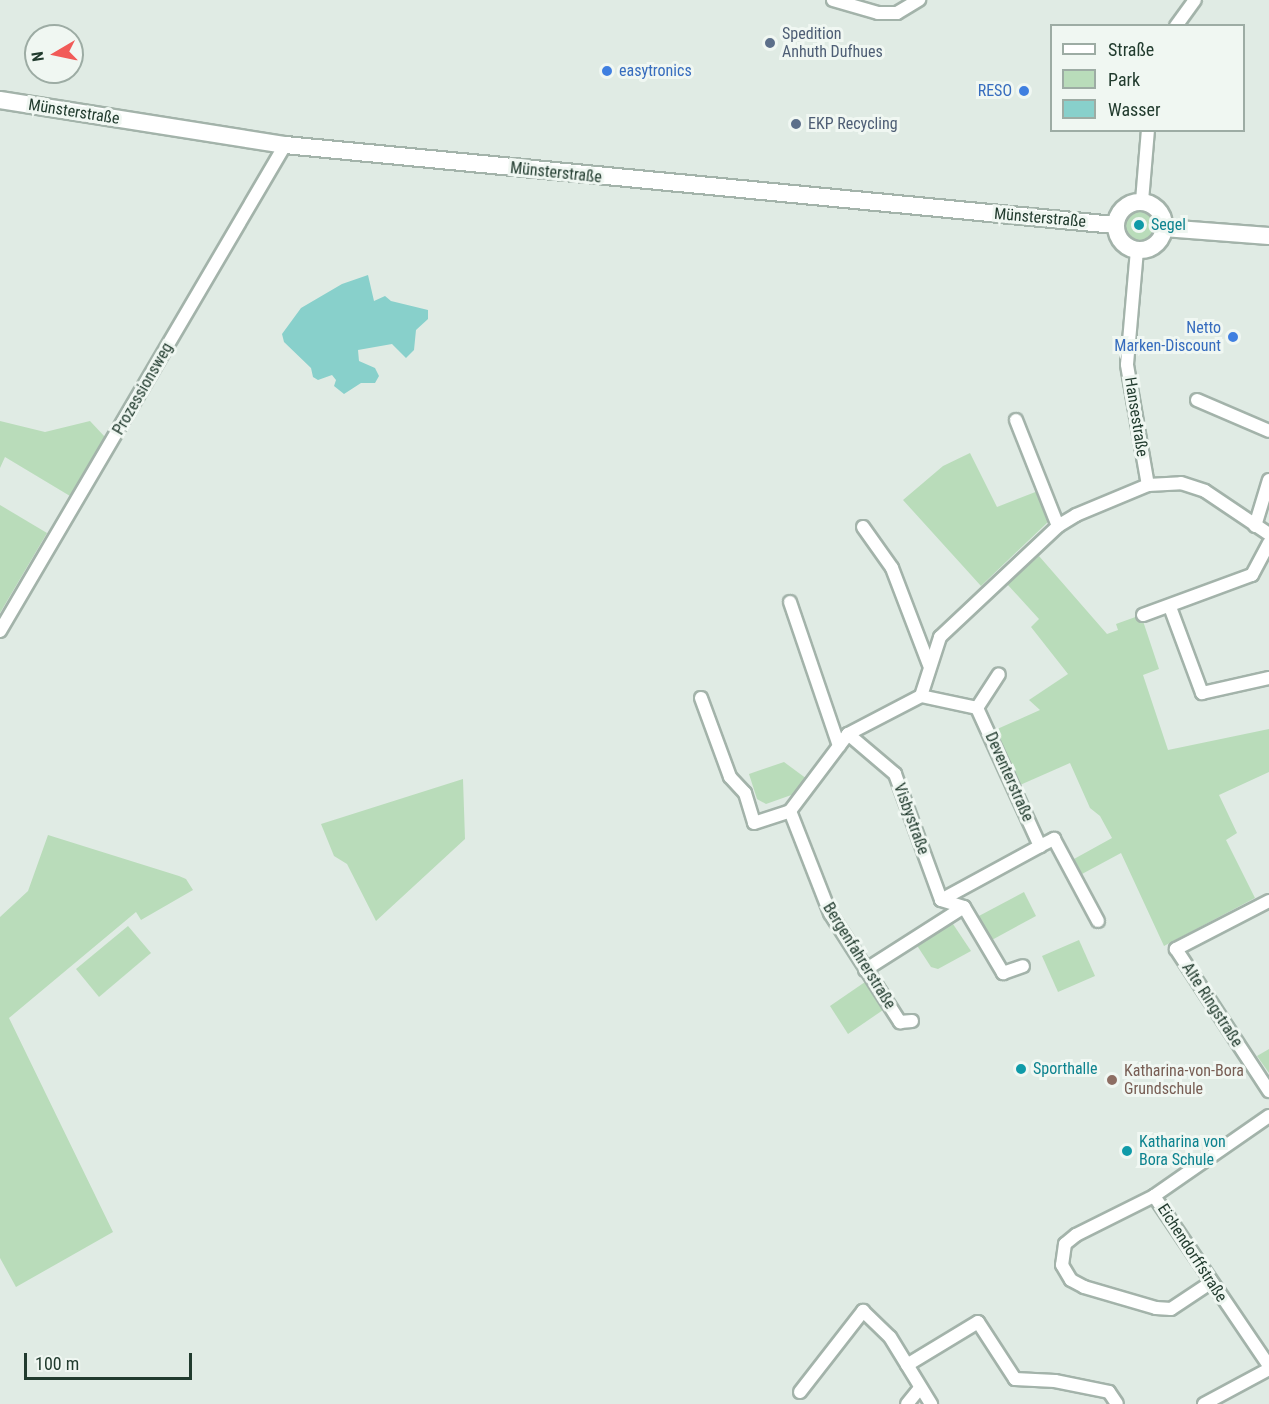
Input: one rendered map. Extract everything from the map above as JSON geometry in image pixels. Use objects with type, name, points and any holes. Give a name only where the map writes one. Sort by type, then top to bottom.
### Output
[{"type":"main road","name":"Münsterstraße","points":[[0,100],[285,145],[1115,225]]},
{"type":"main road","points":[[1142,201],[1159,210],[1164,228],[1155,245],[1137,250],[1121,242],[1115,225],[1124,207],[1142,201]]},
{"type":"main road","points":[[1164,228],[1269,236]]},
{"type":"street","points":[[833,0],[878,14],[897,13],[919,0]]},
{"type":"street","points":[[1177,24],[1195,0]]},
{"type":"street","points":[[1142,201],[1148,132]]},
{"type":"street","name":"Prozessionsweg","points":[[0,632],[285,145]]},
{"type":"street","name":"Hansestraße","points":[[1137,250],[1127,365],[1148,485]]},
{"type":"street","points":[[1197,400],[1269,431]]},
{"type":"street","points":[[1016,420],[1058,526]]},
{"type":"street","points":[[1256,526],[1269,480]]},
{"type":"street","points":[[921,696],[929,665],[940,637],[1058,526],[1148,485],[1165,482],[1192,486],[1269,534]]},
{"type":"street","points":[[863,527],[892,568],[929,665]]},
{"type":"street","points":[[1143,615],[1252,575],[1269,543]]},
{"type":"street","points":[[790,602],[839,746]]},
{"type":"street","points":[[1170,607],[1202,693],[1269,678]]},
{"type":"street","points":[[701,698],[730,777],[745,793],[754,823],[790,811],[848,734],[921,696],[977,708],[999,674]]},
{"type":"street","name":"Deventerstraße","points":[[977,708],[1040,846]]},
{"type":"street","name":"Visbystraße","points":[[848,734],[895,774],[942,900]]},
{"type":"street","name":"Bergenfahrerstraße","points":[[790,811],[830,914],[900,1022],[912,1021]]},
{"type":"street","points":[[942,900],[1054,839],[1098,921]]},
{"type":"street","points":[[942,900],[964,907],[1003,973],[1023,966]]},
{"type":"street","name":"Alte Ringstraße","points":[[1269,901],[1176,949],[1269,1091]]},
{"type":"street","points":[[865,970],[964,907]]},
{"type":"street","name":"Eichendorffstraße","points":[[1269,1116],[1154,1196],[1210,1283],[1269,1368]]},
{"type":"street","points":[[1154,1196],[1076,1235],[1065,1244],[1062,1265],[1071,1280],[1084,1287],[1156,1308],[1171,1309],[1210,1283]]},
{"type":"street","points":[[800,1392],[863,1311],[890,1336],[931,1404]]},
{"type":"street","points":[[907,1365],[978,1322],[1015,1379],[1055,1382],[1109,1392],[1117,1404]]},
{"type":"street","points":[[1204,1404],[1269,1368]]},
{"type":"street","points":[[908,1404],[920,1388]]},
{"type":"green space","points":[[1140,208],[1153,213],[1158,226],[1153,239],[1140,244],[1127,239],[1122,226],[1127,213]]},
{"type":"green space","points":[[0,421],[45,432],[90,421],[105,437],[70,496],[5,457],[0,468]]},
{"type":"green space","points":[[970,453],[997,507],[1038,491],[1050,520],[981,586],[903,500],[943,466]]},
{"type":"green space","points":[[0,505],[47,533],[0,613]]},
{"type":"green space","points":[[1039,556],[1107,634],[1118,630],[1116,624],[1141,615],[1159,669],[1143,675],[1168,750],[1269,729],[1269,772],[1219,795],[1237,833],[1226,840],[1255,898],[1164,946],[1121,853],[1082,874],[1074,859],[1112,838],[1100,816],[1090,808],[1070,763],[1020,785],[995,730],[1040,710],[1029,700],[1068,674],[1031,627],[1039,619],[1007,584]]},
{"type":"green space","points":[[784,762],[807,779],[797,793],[766,804],[757,799],[749,774]]},
{"type":"green space","points":[[463,779],[465,839],[376,921],[347,864],[334,856],[321,824]]},
{"type":"green space","points":[[48,835],[179,876],[186,879],[193,890],[141,920],[136,912],[9,1018],[113,1232],[16,1287],[0,1258],[0,917],[28,891]]},
{"type":"green space","points":[[1024,892],[1036,916],[990,941],[977,917]]},
{"type":"green space","points":[[951,921],[971,951],[938,969],[931,967],[916,944]]},
{"type":"green space","points":[[128,926],[151,953],[99,997],[76,969]]},
{"type":"green space","points":[[1079,940],[1095,976],[1058,992],[1042,956]]},
{"type":"green space","points":[[865,982],[883,1010],[848,1034],[830,1006]]},
{"type":"green space","points":[[1269,1049],[1269,1073],[1257,1056]]},
{"type":"water","points":[[368,275],[374,301],[385,296],[391,301],[428,310],[428,319],[416,330],[414,350],[406,358],[392,344],[358,350],[359,361],[375,368],[379,376],[375,383],[361,383],[344,394],[334,386],[336,380],[332,375],[318,380],[313,377],[311,368],[284,342],[282,334],[301,308],[342,284]]},
{"type":"place","name":"Spedition Anhuth Dufhues","points":[[770,43]]},
{"type":"place","name":"easytronics","points":[[607,71]]},
{"type":"place","name":"RESO","points":[[1024,91]]},
{"type":"place","name":"EKP Recycling","points":[[796,124]]},
{"type":"place","name":"Segel","points":[[1139,225]]},
{"type":"place","name":"Netto Marken-Discount","points":[[1233,337]]},
{"type":"place","name":"Sporthalle","points":[[1021,1069]]},
{"type":"place","name":"Katharina-von-Bora Grundschule","points":[[1112,1080]]},
{"type":"place","name":"Katharina von Bora Schule","points":[[1127,1151]]}]
